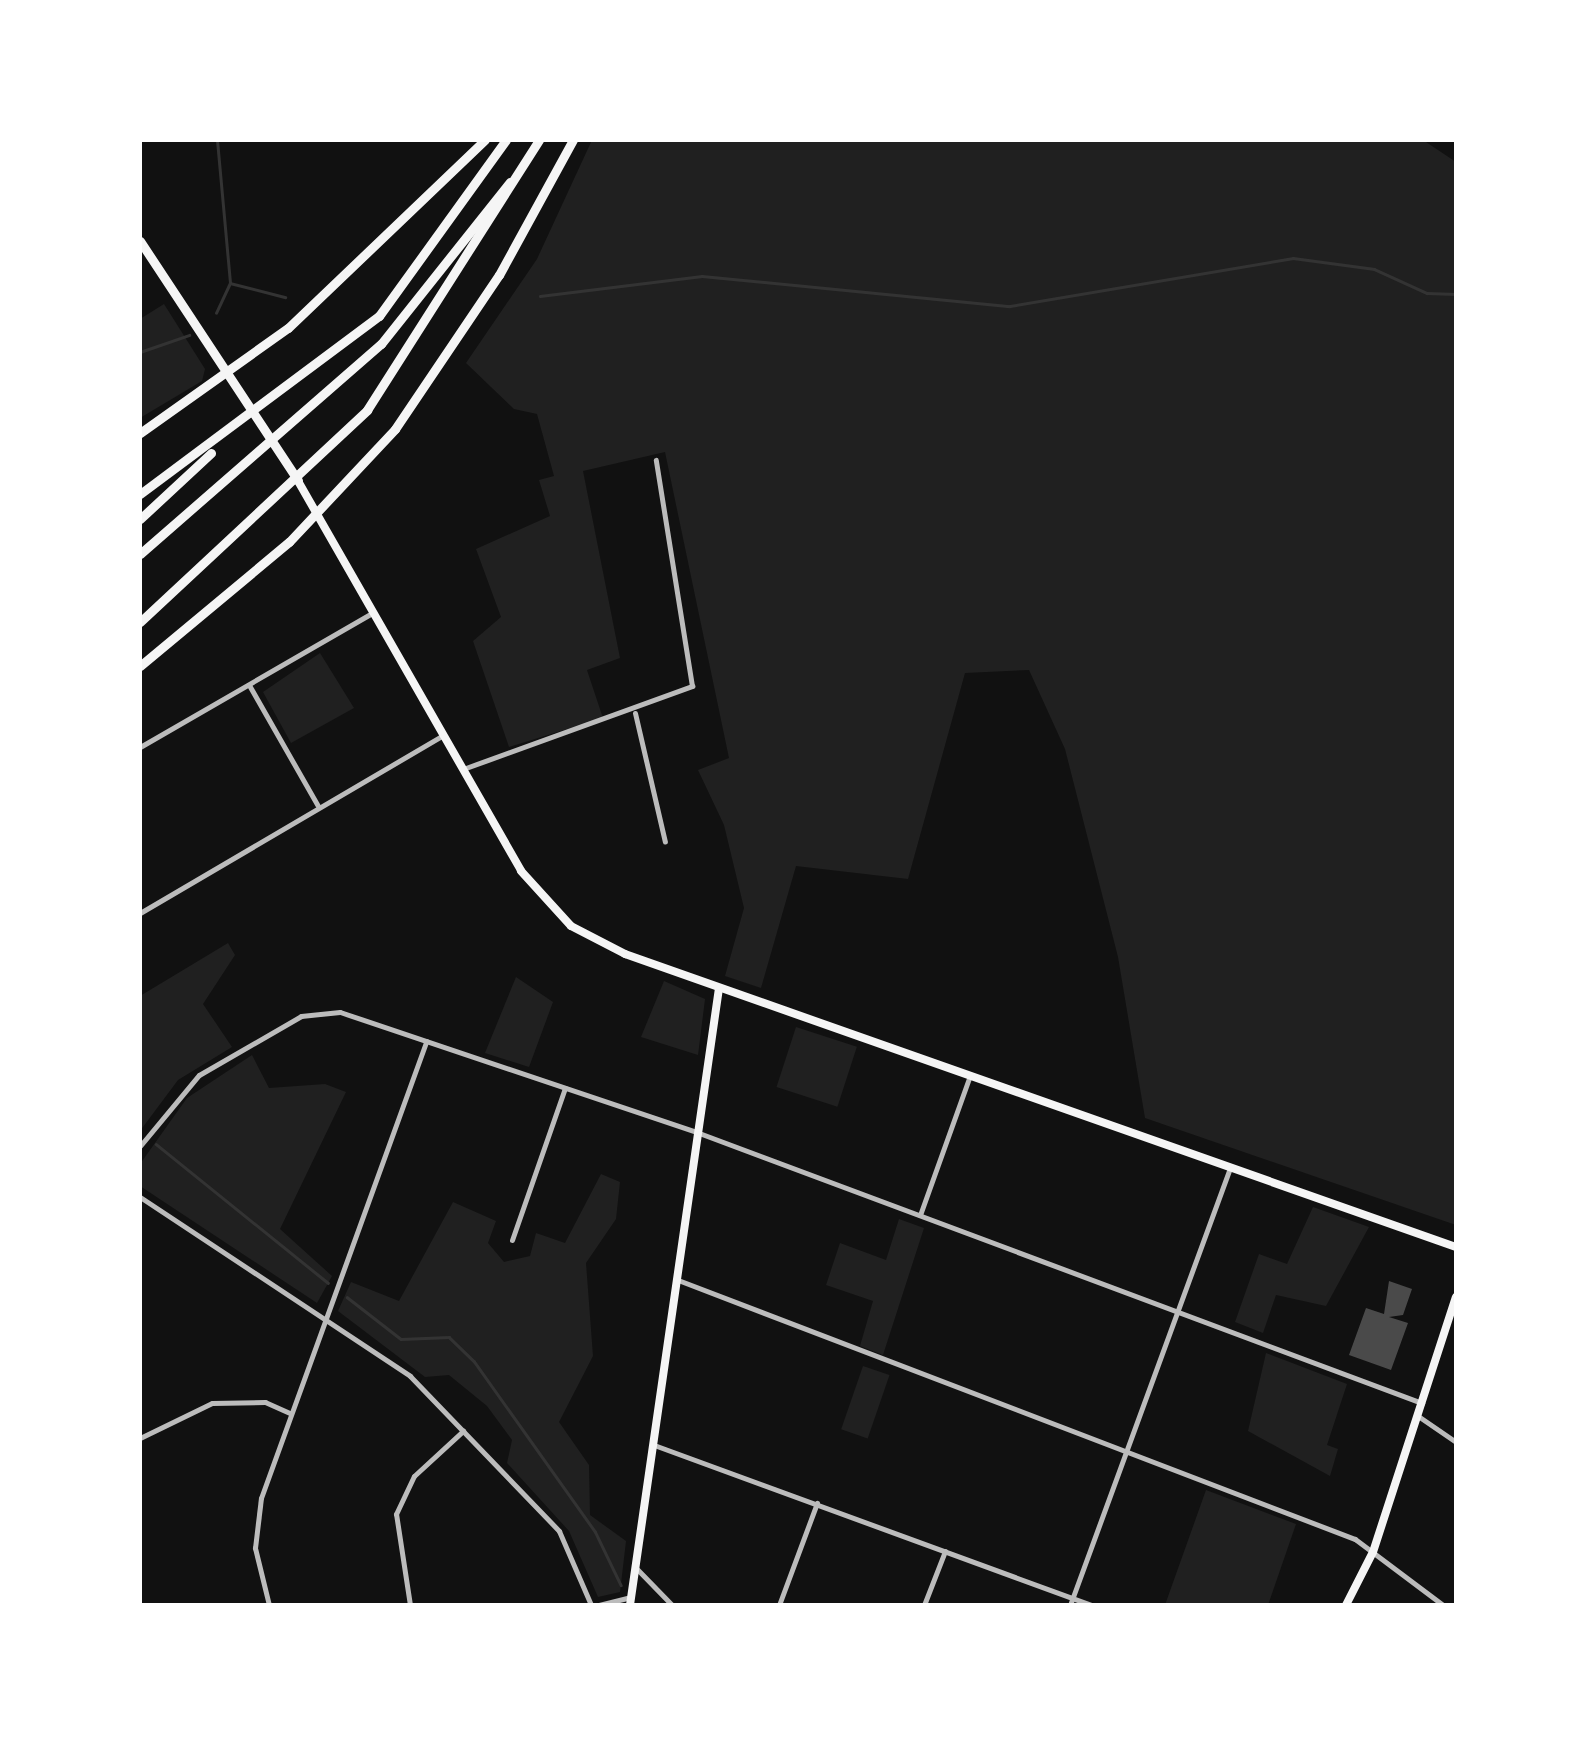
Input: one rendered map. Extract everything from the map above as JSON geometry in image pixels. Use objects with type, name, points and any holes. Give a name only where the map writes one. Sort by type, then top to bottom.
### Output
[{"type":"highway","points":[[140,433],[233,374],[485,140]]},
{"type":"highway","points":[[140,494],[283,396],[419,270],[506,140]]},
{"type":"highway","points":[[140,622],[298,481],[400,363],[538,140]]},
{"type":"highway","points":[[140,666],[289,542],[448,356],[574,140]]},
{"type":"highway","points":[[140,554],[304,417],[382,344],[530,156]]},
{"type":"highway","points":[[140,241],[233,374],[298,481]]},
{"type":"highway","points":[[140,519],[231,434]]},
{"type":"main road","points":[[298,481],[521,871],[563,920],[605,946],[719,988],[970,1072],[1456,1247]]},
{"type":"main road","points":[[631,1601],[719,988]]},
{"type":"main road","points":[[1346,1605],[1373,1552],[1456,1296]]},
{"type":"street","points":[[463,768],[634,712],[692,686],[656,460]]},
{"type":"street","points":[[140,747],[375,612]]},
{"type":"street","points":[[249,685],[318,806]]},
{"type":"street","points":[[634,712],[665,842]]},
{"type":"street","points":[[140,913],[444,735]]},
{"type":"street","points":[[140,1146],[199,1074],[301,1016],[340,1012],[699,1133],[1422,1403]]},
{"type":"street","points":[[269,1605],[254,1532],[290,1413],[426,1041]]},
{"type":"street","points":[[920,1216],[970,1072]]},
{"type":"street","points":[[512,1240],[565,1088]]},
{"type":"street","points":[[1071,1601],[1230,1165]]},
{"type":"street","points":[[140,1196],[328,1316],[410,1376],[559,1531],[590,1605]]},
{"type":"street","points":[[678,1280],[1124,1450],[1373,1552],[1443,1605]]},
{"type":"street","points":[[140,1438],[212,1403],[264,1402],[290,1413]]},
{"type":"street","points":[[1418,1416],[1456,1442]]},
{"type":"street","points":[[410,1605],[396,1514],[414,1476],[463,1431]]},
{"type":"street","points":[[654,1445],[1071,1601],[1092,1605]]},
{"type":"street","points":[[780,1605],[817,1503]]},
{"type":"street","points":[[924,1605],[944,1551]]},
{"type":"street","points":[[636,1568],[672,1605]]},
{"type":"street","points":[[599,1605],[631,1601]]},
{"type":"shaded area","points":[[592,140],[1423,140],[1456,162],[1456,1225],[1145,1118],[1118,957],[1065,749],[1029,670],[965,673],[908,879],[796,866],[761,988],[725,976],[744,908],[724,825],[698,770],[729,758],[665,452],[583,471],[620,658],[587,670],[603,718],[509,747],[473,641],[501,617],[476,549],[550,516],[539,480],[554,476],[537,414],[514,409],[466,363],[537,259]]},
{"type":"shaded area","points":[[164,304],[205,369],[202,381],[140,418],[140,319]]},
{"type":"shaded area","points":[[320,653],[354,708],[291,743],[263,692]]},
{"type":"shaded area","points":[[228,943],[235,955],[203,1004],[232,1047],[178,1080],[140,1131],[140,996]]},
{"type":"shaded area","points":[[516,977],[553,1002],[529,1067],[485,1053]]},
{"type":"shaded area","points":[[664,981],[705,999],[698,1055],[641,1037]]},
{"type":"shaded area","points":[[796,1027],[857,1047],[837,1107],[777,1087]]},
{"type":"shaded area","points":[[252,1055],[269,1088],[325,1084],[346,1092],[280,1229],[332,1276],[317,1303],[140,1186],[140,1164],[187,1098]]},
{"type":"shaded area","points":[[601,1174],[620,1182],[616,1219],[586,1263],[593,1356],[559,1422],[589,1465],[590,1515],[626,1541],[620,1592],[598,1597],[569,1531],[507,1463],[512,1440],[487,1406],[449,1375],[425,1377],[338,1311],[351,1282],[399,1301],[453,1202],[496,1221],[488,1243],[504,1262],[530,1256],[536,1233],[565,1243]]},
{"type":"shaded area","points":[[1313,1207],[1369,1227],[1326,1306],[1276,1295],[1263,1333],[1235,1322],[1259,1254],[1287,1264]]},
{"type":"shaded area","points":[[899,1219],[924,1228],[883,1355],[860,1346],[873,1301],[826,1285],[840,1243],[886,1260]]},
{"type":"shaded area","points":[[1266,1353],[1347,1384],[1327,1445],[1338,1449],[1330,1476],[1248,1431]]},
{"type":"shaded area","points":[[863,1366],[889,1375],[868,1438],[841,1429]]},
{"type":"shaded area","points":[[1206,1490],[1296,1524],[1268,1605],[1165,1605]]},
{"type":"building","points":[[1389,1281],[1412,1289],[1403,1315],[1389,1317],[1408,1323],[1391,1370],[1349,1355],[1366,1308],[1384,1314]]},
{"type":"waterway","points":[[216,313],[230,283],[217,140]]},
{"type":"waterway","points":[[540,296],[702,276],[1010,306],[1293,258],[1374,269],[1427,293],[1456,294]]},
{"type":"waterway","points":[[230,283],[285,297]]},
{"type":"waterway","points":[[140,352],[189,335]]},
{"type":"waterway","points":[[156,1144],[328,1283]]},
{"type":"waterway","points":[[347,1297],[401,1339],[449,1337],[474,1361],[595,1531],[621,1585]]}]
